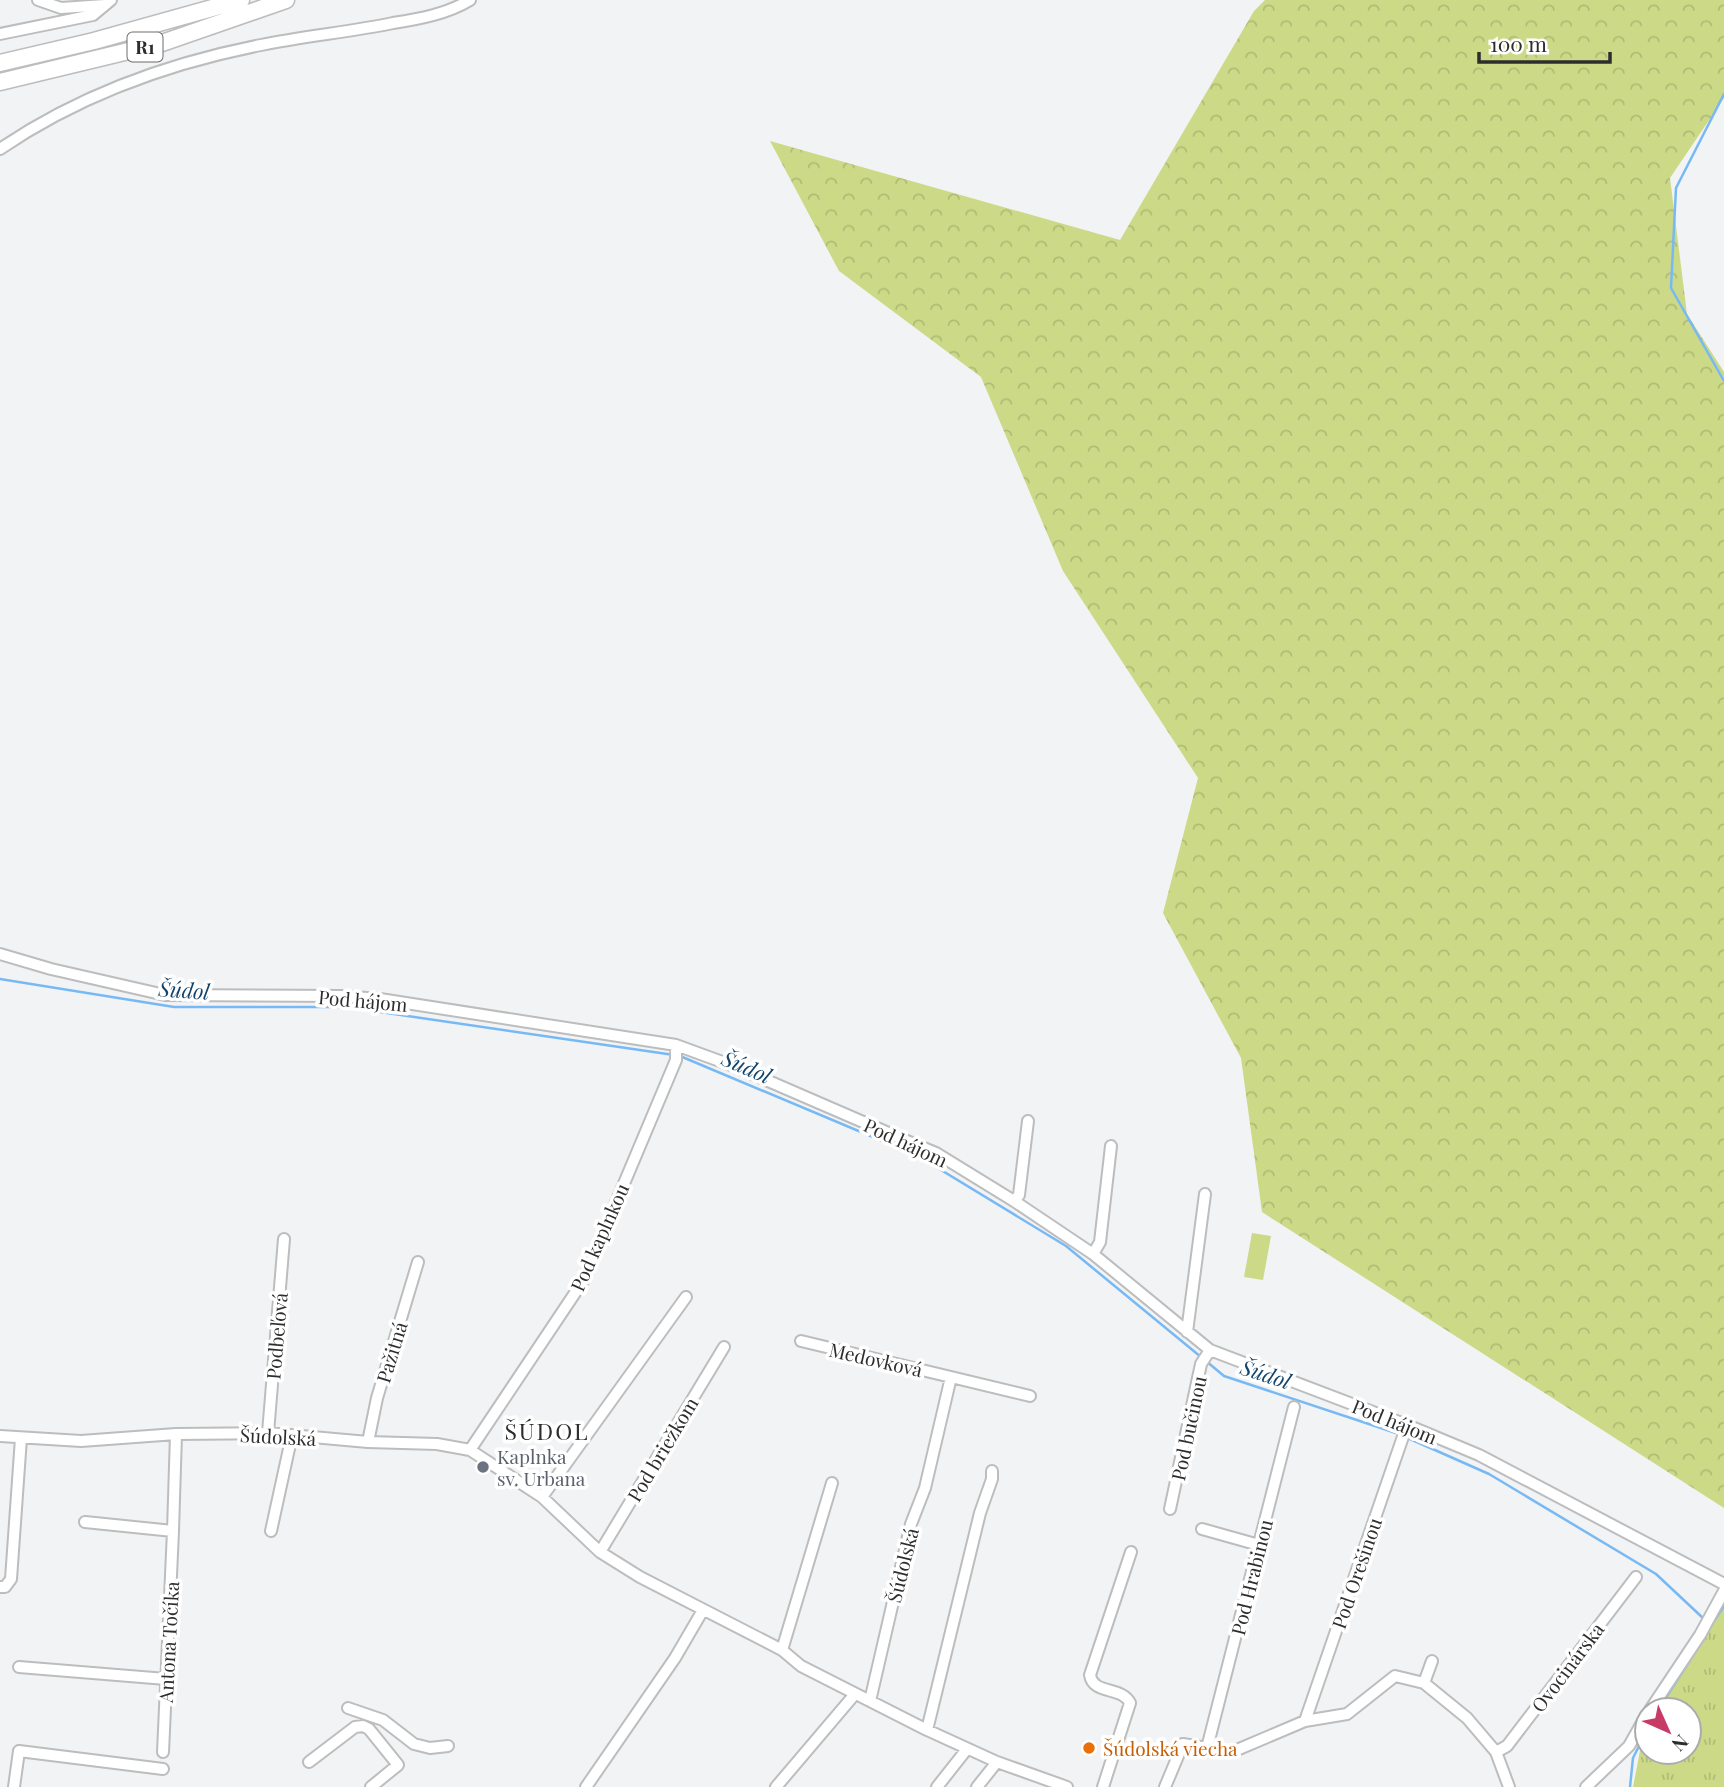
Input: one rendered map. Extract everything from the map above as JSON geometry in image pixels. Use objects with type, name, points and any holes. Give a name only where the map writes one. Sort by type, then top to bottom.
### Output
[{"type":"highway","name":"R1","points":[[0,63],[94,41],[241,0]]},
{"type":"highway","name":"R1","points":[[0,82],[162,43],[286,0]]},
{"type":"street","points":[[0,149],[79,103],[141,78],[262,44],[430,16],[470,0]]},
{"type":"street","points":[[42,2],[61,8],[108,3]]},
{"type":"street","points":[[42,2],[49,24]]},
{"type":"street","points":[[0,34],[93,15],[108,3]]},
{"type":"street","name":"Pod hájom","points":[[0,954],[51,969],[165,995],[341,996],[380,999],[505,1017],[736,1067],[936,1153],[1093,1254],[1187,1332],[1206,1357],[1408,1425],[1479,1455],[1724,1584]]},
{"type":"street","name":"Pod kaplnkou","points":[[470,1450],[583,1281],[676,1052]]},
{"type":"street","points":[[1014,1202],[1019,1195],[1028,1121]]},
{"type":"street","points":[[1093,1254],[1100,1242],[1111,1146]]},
{"type":"street","points":[[1187,1332],[1205,1194]]},
{"type":"street","name":"Podbeľová","points":[[268,1433],[284,1239]]},
{"type":"street","name":"Pažitná","points":[[368,1442],[377,1398],[418,1262]]},
{"type":"street","points":[[542,1497],[686,1297]]},
{"type":"street","name":"Medovková","points":[[801,1341],[1030,1396]]},
{"type":"street","name":"Pod briežkom","points":[[600,1552],[724,1347]]},
{"type":"street","name":"Pod bučinou","points":[[1170,1509],[1206,1357]]},
{"type":"street","name":"Šúdolská","points":[[870,1701],[911,1524],[925,1488],[951,1377]]},
{"type":"street","name":"Pod Hrabinou","points":[[1207,1748],[1294,1407]]},
{"type":"street","name":"Pod Orešinou","points":[[1305,1721],[1408,1425]]},
{"type":"street","name":"Šúdolská","points":[[0,1436],[81,1441],[176,1434],[268,1433],[368,1442],[437,1444],[470,1450],[542,1497],[600,1552],[640,1577],[782,1650],[801,1666],[927,1730],[997,1762],[1067,1787]]},
{"type":"street","name":"Antona Točíka","points":[[163,1752],[176,1434]]},
{"type":"street","points":[[271,1531],[292,1435]]},
{"type":"street","points":[[0,1587],[5,1587],[10,1579],[10,1519],[21,1438]]},
{"type":"street","points":[[927,1730],[992,1471]]},
{"type":"street","points":[[782,1650],[832,1483]]},
{"type":"street","points":[[85,1522],[173,1531]]},
{"type":"street","points":[[1202,1529],[1259,1545]]},
{"type":"street","points":[[1103,1787],[1130,1703],[1121,1694],[1095,1685],[1090,1675],[1130,1552]]},
{"type":"street","name":"Ovocinárska","points":[[1496,1752],[1507,1746],[1636,1577]]},
{"type":"street","points":[[1659,1696],[1724,1591]]},
{"type":"street","points":[[586,1787],[676,1658],[703,1610]]},
{"type":"street","points":[[1424,1683],[1432,1661]]},
{"type":"street","points":[[19,1667],[166,1679]]},
{"type":"street","points":[[1165,1787],[1183,1744],[1232,1752],[1305,1721],[1347,1714],[1395,1676],[1424,1683],[1467,1718],[1496,1752],[1509,1787]]},
{"type":"street","points":[[776,1787],[855,1694]]},
{"type":"street","points":[[348,1708],[383,1720],[414,1744],[430,1748],[448,1746]]},
{"type":"street","points":[[363,1726],[367,1715]]},
{"type":"street","points":[[309,1762],[355,1727],[363,1726],[369,1729],[398,1765],[371,1787]]},
{"type":"street","points":[[1586,1787],[1629,1746],[1633,1739]]},
{"type":"street","points":[[937,1787],[967,1749]]},
{"type":"street","points":[[14,1787],[19,1751],[163,1769]]},
{"type":"street","points":[[977,1787],[997,1762]]},
{"type":"green space","points":[[1265,0],[1724,0],[1724,98],[1670,178],[1687,314],[1724,372],[1724,1508],[1262,1212],[1241,1058],[1163,913],[1198,778],[1063,571],[981,377],[839,271],[770,141],[1120,240],[1254,11]]},
{"type":"green space","points":[[1252,1233],[1271,1236],[1263,1280],[1244,1277]]},
{"type":"green space","points":[[1724,1599],[1724,1787],[1633,1787],[1637,1766],[1703,1766],[1703,1696],[1666,1696]]},
{"type":"waterway","points":[[1724,94],[1676,188],[1671,288],[1724,381]]},
{"type":"waterway","name":"Šúdol","points":[[0,979],[174,1007],[346,1007],[674,1055]]},
{"type":"waterway","name":"Šúdol","points":[[680,1056],[918,1156],[1066,1246],[1201,1357]]},
{"type":"waterway","name":"Šúdol","points":[[1206,1361],[1224,1376],[1396,1433]]},
{"type":"waterway","name":"Šúdol","points":[[1410,1439],[1489,1474],[1656,1574],[1704,1619]]},
{"type":"waterway","points":[[1708,1630],[1724,1606]]},
{"type":"waterway","name":"Šúdol","points":[[1667,1696],[1690,1660]]},
{"type":"waterway","name":"Šúdol","points":[[1630,1787],[1633,1758]]},
{"type":"place","name":"Kaplnka sv. Urbana","points":[[483,1467]]},
{"type":"place","name":"Šúdolská viecha","points":[[1089,1748]]},
{"type":"district","name":"ŠÚDOL","points":[[547,1430]]}]
